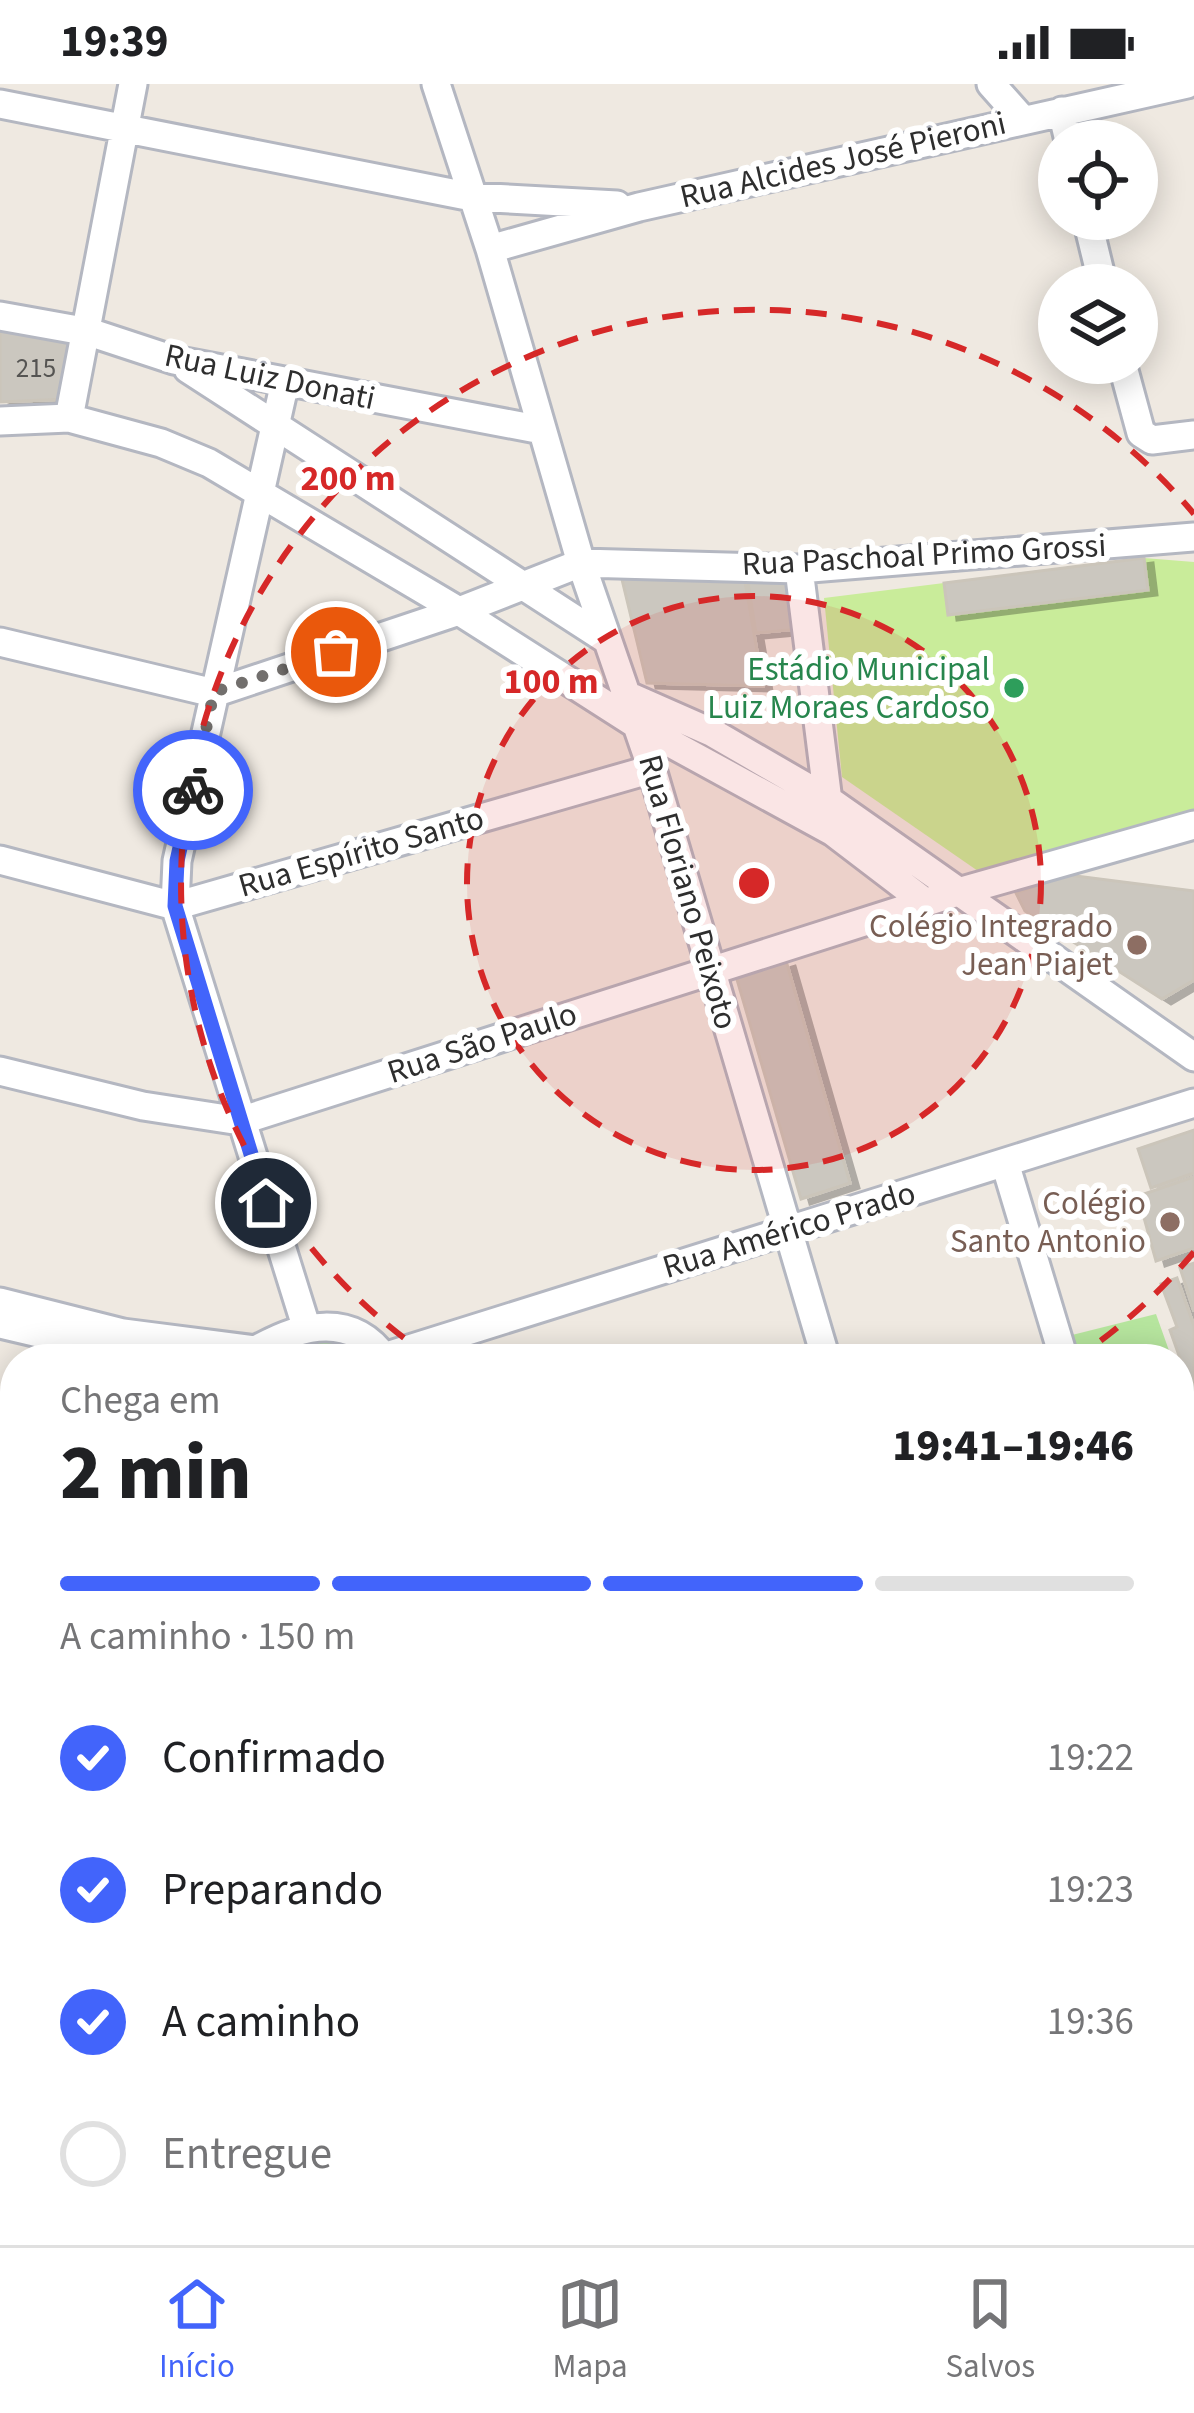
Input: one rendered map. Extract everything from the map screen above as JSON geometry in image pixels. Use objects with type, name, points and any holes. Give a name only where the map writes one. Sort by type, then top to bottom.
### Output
[{"type":"street","points":[[69,418],[133,84]]},
{"type":"street","name":"Rua Floriano Peixoto","points":[[436,84],[490,248],[581,562],[639,726],[822,1344]]},
{"type":"street","points":[[991,84],[1022,120]]},
{"type":"street","name":"Rua Alcides José Pieroni","points":[[490,248],[639,207],[1187,84]]},
{"type":"street","name":"Rua Alcides José Pieroni","points":[[0,104],[472,196],[639,207]]},
{"type":"street","points":[[1062,111],[1064,120]]},
{"type":"street","name":"Rua Luiz Donati","points":[[0,316],[89,332],[175,360],[542,430]]},
{"type":"street","points":[[175,360],[607,640]]},
{"type":"street","points":[[285,382],[177,861],[175,906],[306,1326]]},
{"type":"street","points":[[1128,384],[1142,433],[1152,440],[1194,435]]},
{"type":"street","points":[[0,421],[69,418],[161,443],[261,490],[639,726],[832,832],[926,903]]},
{"type":"street","name":"Rua Paschoal Primo Grossi","points":[[581,562],[799,569],[1194,537]]},
{"type":"street","points":[[0,642],[214,692],[459,611],[581,562]]},
{"type":"street","points":[[799,569],[832,832]]},
{"type":"street","points":[[628,696],[713,733],[827,799],[1194,1058]]},
{"type":"street","name":"Rua Espírito Santo","points":[[175,906],[652,769]]},
{"type":"street","name":"Rua São Paulo","points":[[0,1071],[142,1106],[240,1120],[958,892],[1194,825]]},
{"type":"street","points":[[0,860],[175,906]]},
{"type":"street","name":"Rua Américo Prado","points":[[430,1344],[1194,1103]]},
{"type":"street","points":[[1005,1162],[1060,1344]]},
{"type":"street","points":[[0,1302],[123,1333],[192,1344]]},
{"type":"street","points":[[0,1324],[85,1344]]},
{"type":"street","points":[[273,1344],[306,1326],[350,1331],[367,1344]]},
{"type":"green space","name":"Estádio Municipal Luiz Moraes Cardoso","points":[[1144,558],[1194,562],[1194,820],[991,880],[842,777],[824,598]]},
{"type":"green space","points":[[1156,1314],[1167,1344],[1075,1344],[1072,1335]]},
{"type":"green space","points":[[347,1339],[352,1344],[294,1344]]},
{"type":"building","points":[[0,324],[78,338],[67,399],[0,402]]},
{"type":"building","points":[[1144,558],[1148,590],[948,615],[944,583]]},
{"type":"building","points":[[619,567],[743,570],[763,686],[647,683]]},
{"type":"building","points":[[790,574],[799,629],[756,633],[747,576]]},
{"type":"building","name":"Colégio Integrado Jean Piajet","points":[[1068,875],[1194,891],[1194,980],[1162,999],[1025,911],[1016,893]]},
{"type":"building","points":[[786,961],[850,1183],[801,1199],[736,976]]},
{"type":"building","points":[[1194,1130],[1194,1173],[1151,1188],[1138,1149]]},
{"type":"building","name":"Colégio Santo Antonio","points":[[1194,1177],[1194,1248],[1156,1261],[1138,1196]]},
{"type":"building","points":[[1194,1263],[1194,1311],[1180,1268]]},
{"type":"building","points":[[1177,1278],[1194,1326],[1194,1344],[1175,1344],[1170,1330],[1177,1327],[1161,1284]]},
{"type":"way so far","points":[[193,790],[214,692],[336,652]]},
{"type":"place","name":"Estádio Municipal Luiz Moraes Cardoso","points":[[1014,688]]},
{"type":"place","name":"Colégio Integrado Jean Piajet","points":[[1137,945]]},
{"type":"place","name":"Colégio Santo Antonio","points":[[1170,1222]]},
{"type":"route","points":[[193,790],[177,861],[175,906],[266,1203]]}]
